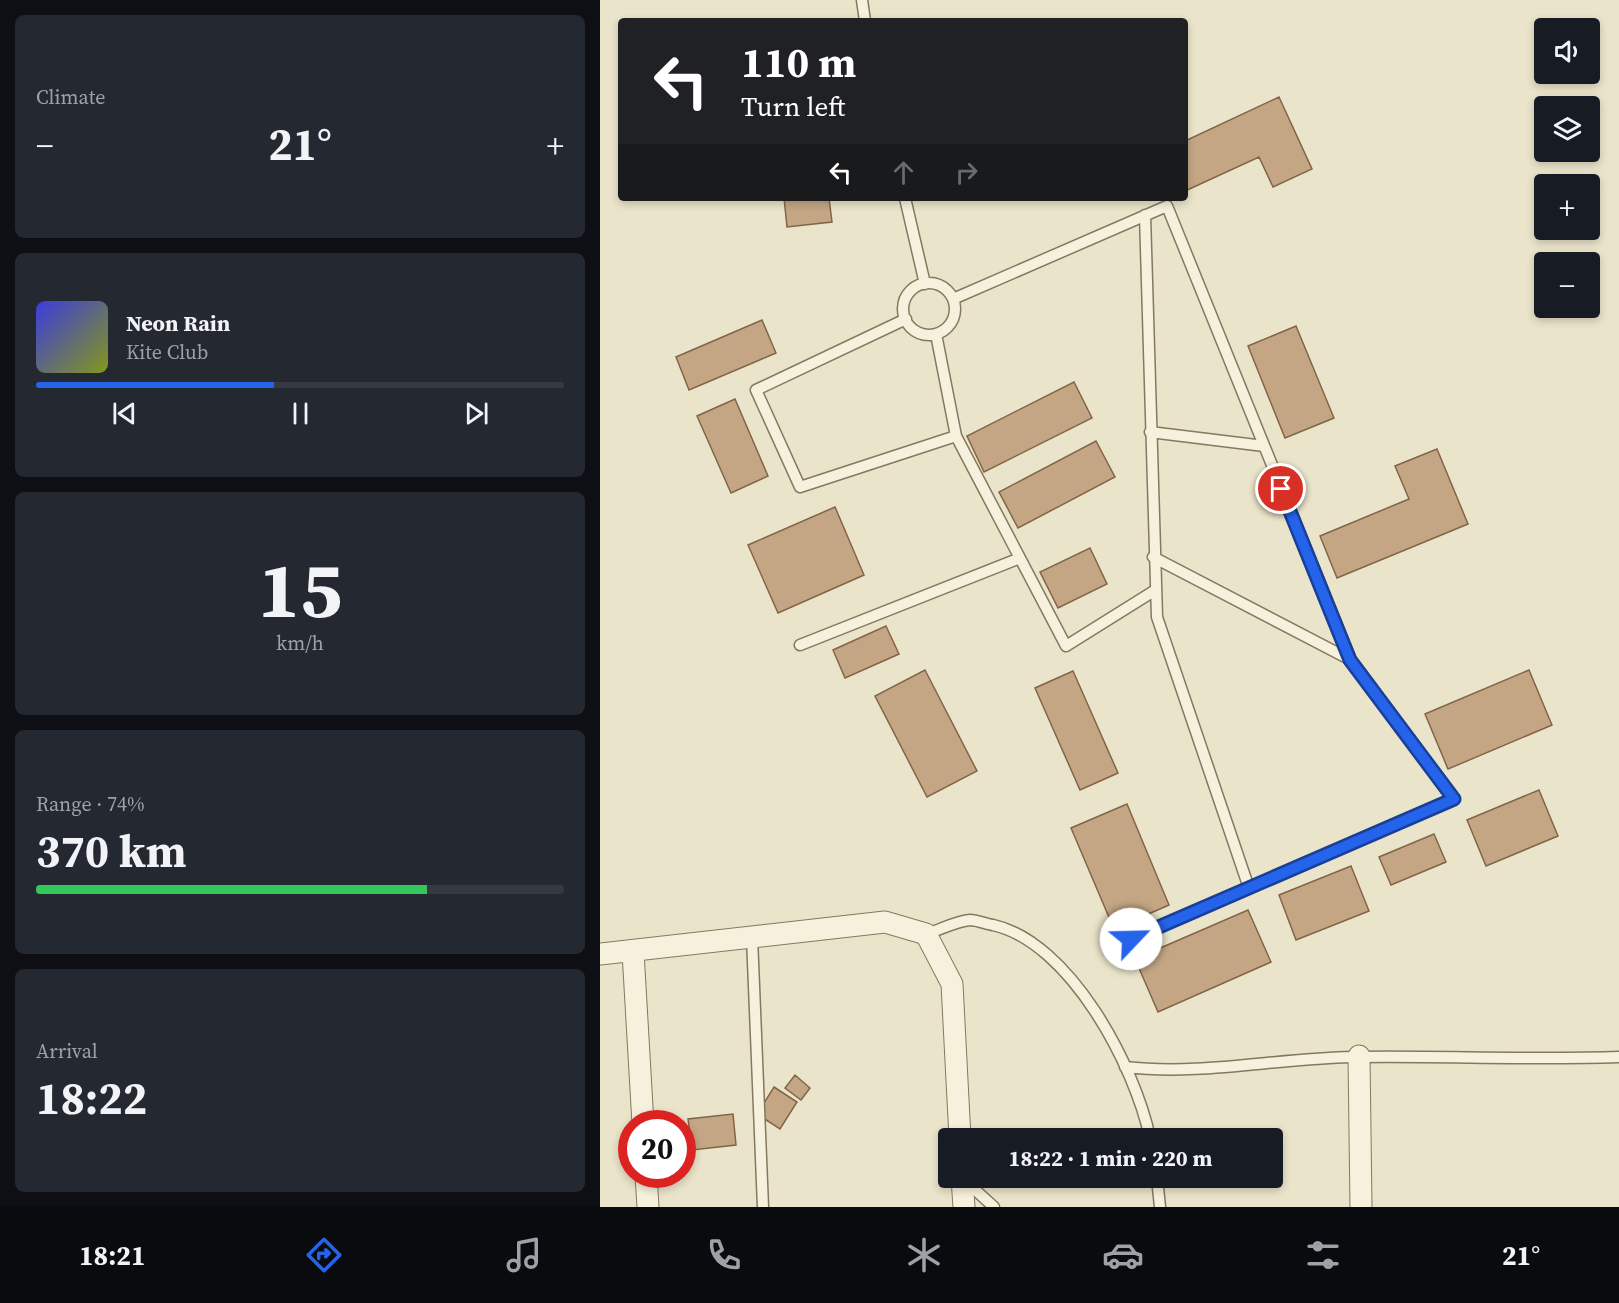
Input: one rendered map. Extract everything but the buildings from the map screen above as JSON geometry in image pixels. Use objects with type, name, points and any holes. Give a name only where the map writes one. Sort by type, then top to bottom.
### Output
[{"type":"street","points":[[600,954],[885,922],[926,934],[952,984],[959,1128]]},
{"type":"street","points":[[633,952],[642,1110]]},
{"type":"street","points":[[1359,1056],[1361,1207]]},
{"type":"street","points":[[647,1188],[648,1207]]},
{"type":"street","points":[[963,1188],[964,1207]]},
{"type":"lane","points":[[862,0],[865,18]]},
{"type":"lane","points":[[906,201],[925,284]]},
{"type":"lane","points":[[953,300],[1167,206],[1350,660],[1454,799],[1131,939]]},
{"type":"lane","points":[[1145,215],[1154,591],[1157,617],[1249,888]]},
{"type":"lane","points":[[925,284],[936,284],[945,288],[953,300],[955,312],[952,321],[947,328],[936,334],[922,334],[914,330],[906,319],[903,306],[906,297],[911,290],[925,284]]},
{"type":"lane","points":[[906,319],[756,390],[800,487],[956,436]]},
{"type":"lane","points":[[936,334],[956,436],[1066,646],[1154,591]]},
{"type":"lane","points":[[1150,432],[1264,446]]},
{"type":"lane","points":[[1153,557],[1350,660]]},
{"type":"lane","points":[[800,645],[1020,558]]},
{"type":"lane","points":[[926,934],[971,920],[1003,927],[1027,938],[1053,959],[1089,1002],[1105,1027],[1140,1102],[1147,1128]]},
{"type":"lane","points":[[752,937],[763,1207]]},
{"type":"lane","points":[[1125,1067],[1164,1072],[1359,1056],[1475,1059],[1619,1057]]},
{"type":"lane","points":[[973,1188],[994,1207]]},
{"type":"lane","points":[[1158,1188],[1160,1207]]},
{"type":"route","points":[[1131,939],[1454,799],[1350,660],[1281,489]]}]
